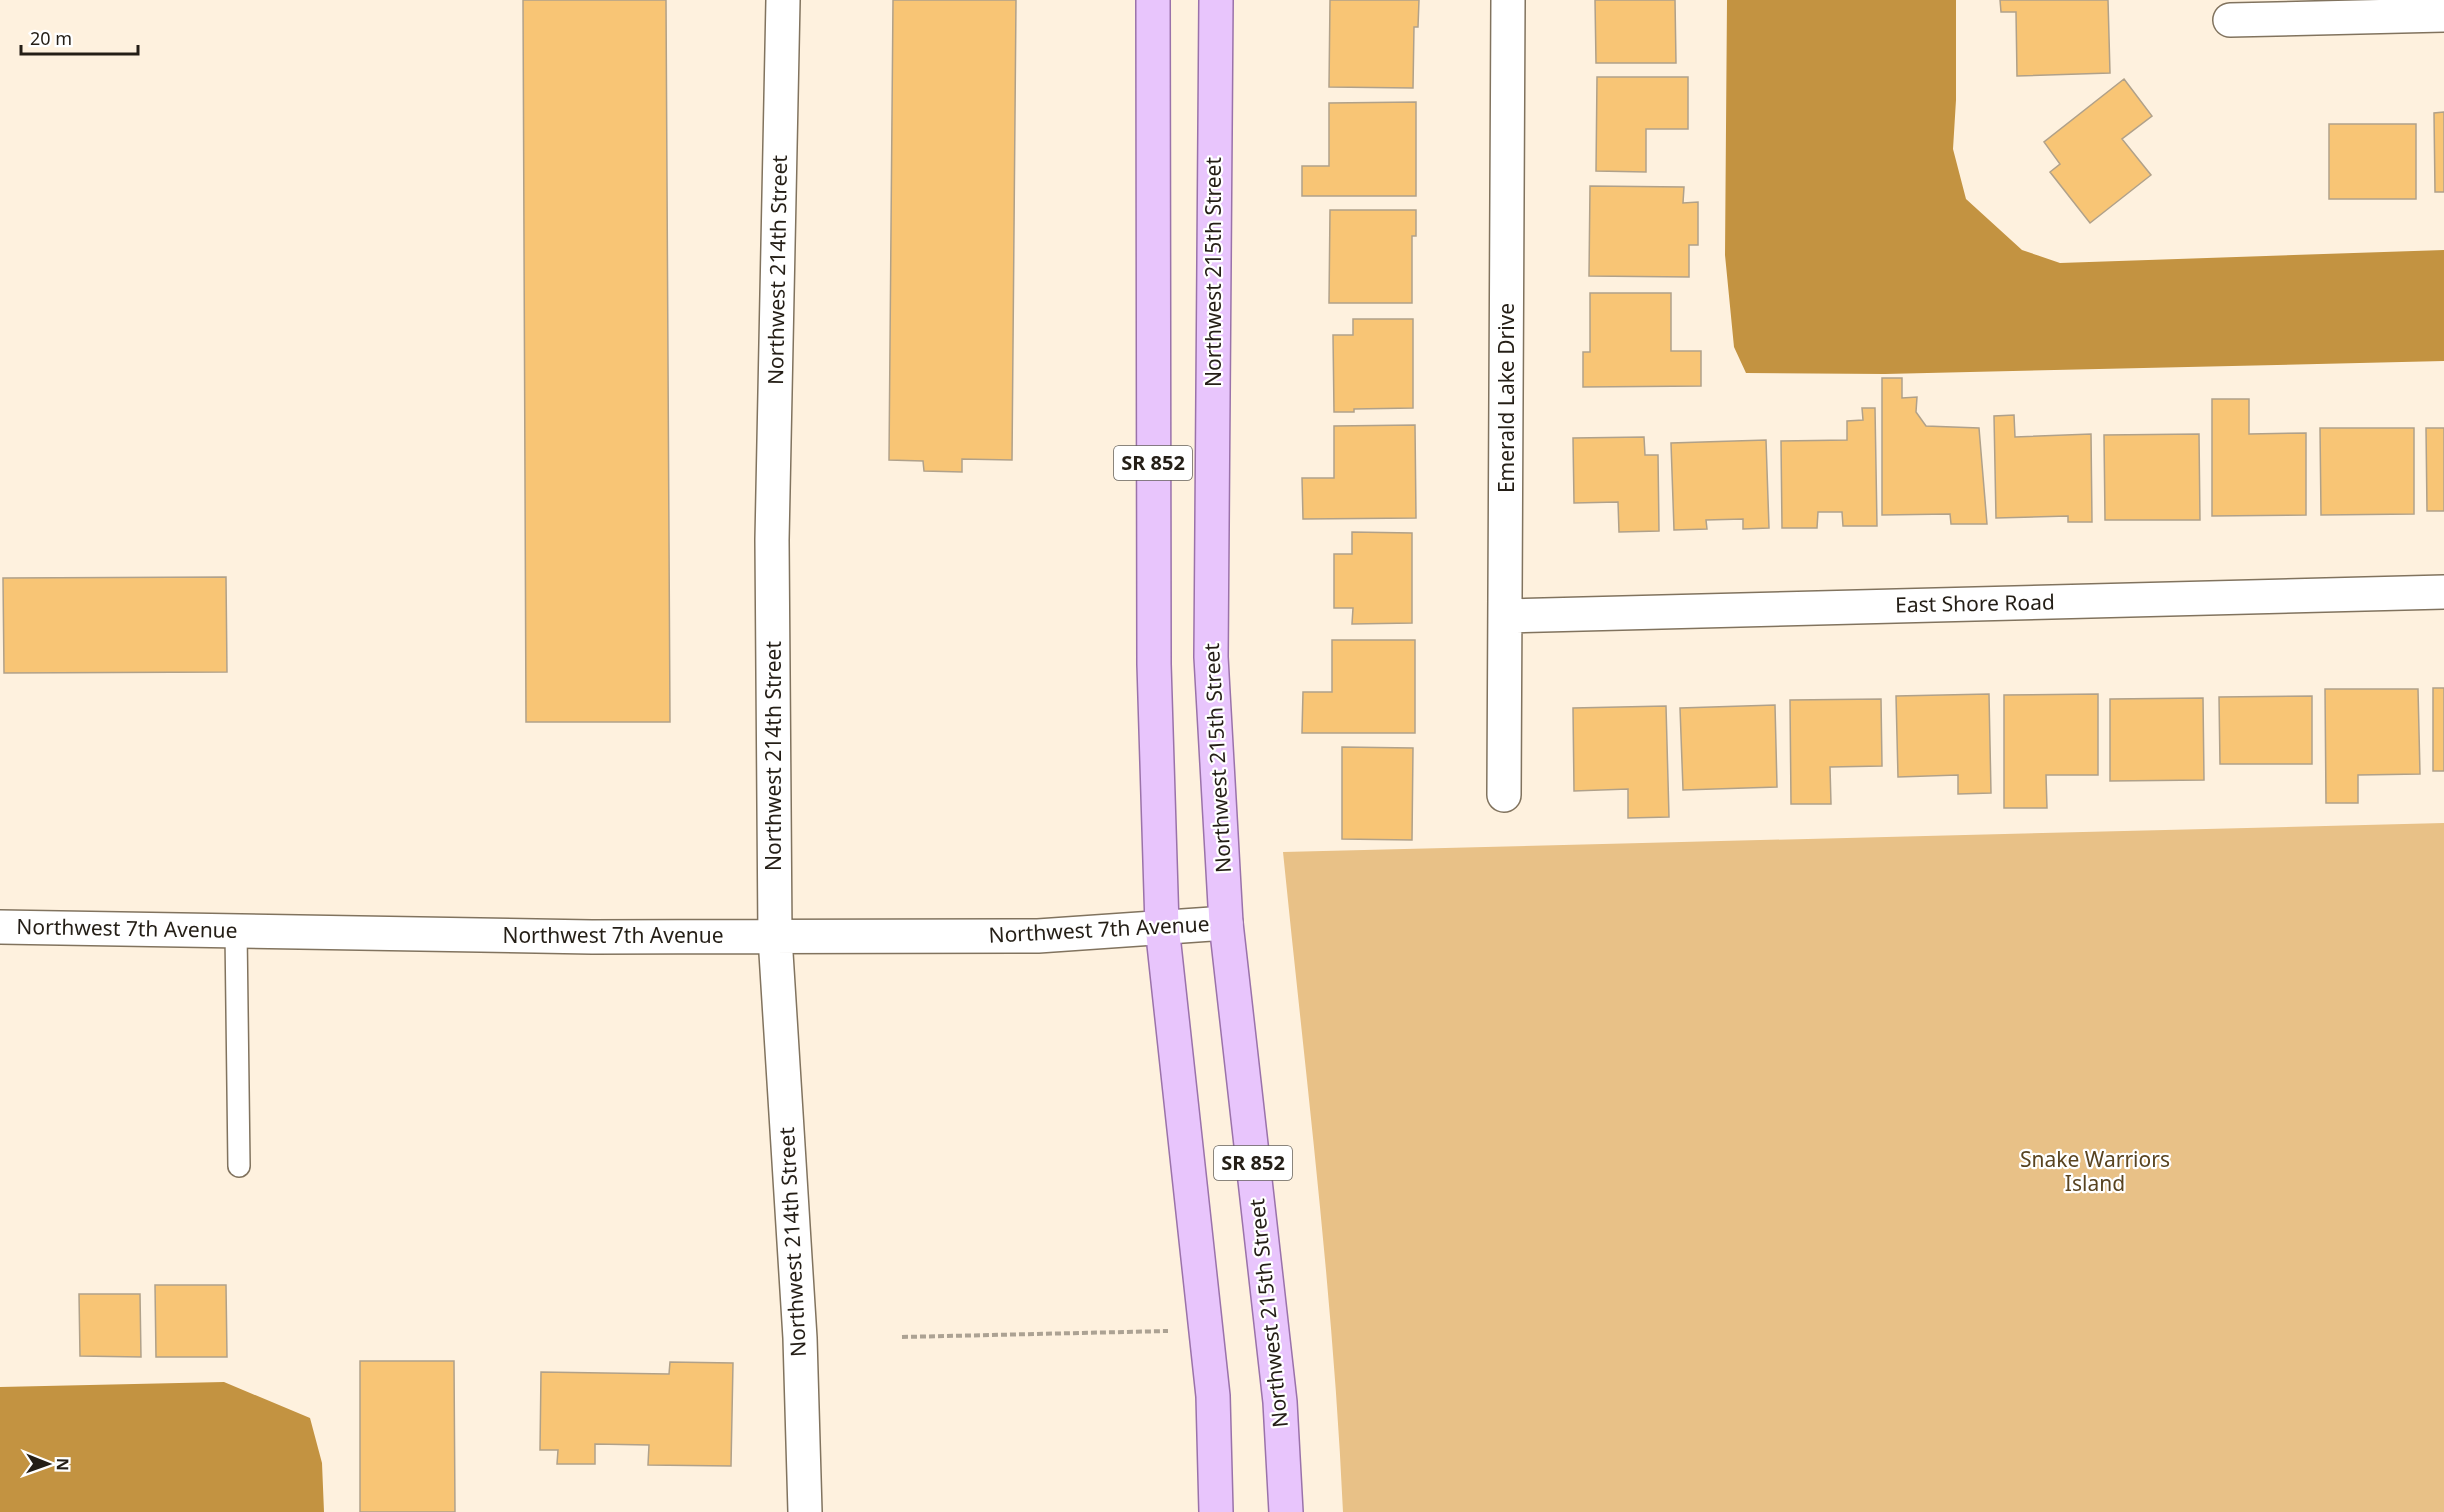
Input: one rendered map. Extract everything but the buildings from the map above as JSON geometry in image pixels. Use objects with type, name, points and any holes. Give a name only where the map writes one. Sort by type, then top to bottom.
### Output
[{"type":"main road","name":"SR 852","points":[[1153,0],[1154,663],[1162,926],[1213,1396],[1216,1512]]},
{"type":"main road","name":"Northwest 215th Street","points":[[1216,0],[1212,657],[1226,923],[1280,1402],[1286,1512]]},
{"type":"street","name":"Northwest 214th Street","points":[[783,0],[772,540],[775,936],[800,1338],[805,1512]]},
{"type":"street","name":"Emerald Lake Drive","points":[[1504,795],[1508,0]]},
{"type":"street","points":[[2230,20],[2444,15]]},
{"type":"street","name":"East Shore Road","points":[[1506,616],[2444,592]]},
{"type":"street","name":"Northwest 7th Avenue","points":[[0,927],[592,938],[1038,936],[1226,923]]},
{"type":"lane","points":[[236,931],[239,1166]]},
{"type":"path","points":[[902,1337],[1206,1329]]},
{"type":"green space","name":"Snake Warriors Island","points":[[2444,823],[2444,1512],[1343,1512],[1318,1182],[1283,852]]},
{"type":"shaded area","points":[[1727,0],[1956,0],[1956,100],[1953,149],[1966,199],[2022,250],[2060,263],[2444,250],[2444,361],[1885,374],[1746,373],[1734,347],[1725,255]]},
{"type":"shaded area","points":[[224,1382],[310,1418],[322,1463],[324,1512],[0,1512],[0,1387]]}]
